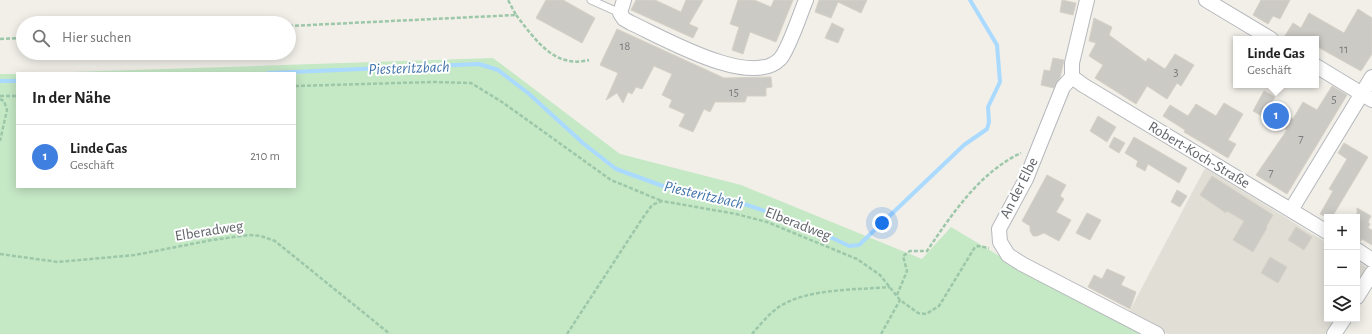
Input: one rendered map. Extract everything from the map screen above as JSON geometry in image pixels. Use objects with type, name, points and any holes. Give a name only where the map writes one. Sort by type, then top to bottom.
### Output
[{"type":"street","points":[[622,7],[624,19],[715,62],[739,67],[756,68],[766,67],[780,59],[806,0]]},
{"type":"street","points":[[1072,77],[1072,62],[1087,0]]},
{"type":"street","points":[[1206,0],[1266,36]]},
{"type":"street","points":[[1319,68],[1367,96]]},
{"type":"street","name":"An der Elbe","points":[[1008,255],[1000,242],[998,229],[1026,179],[1064,87],[1072,77]]},
{"type":"street","name":"Robert-Koch-Straße","points":[[1072,77],[1082,86],[1324,230]]},
{"type":"street","points":[[1290,210],[1367,96],[1372,77]]},
{"type":"street","points":[[1360,252],[1372,260]]},
{"type":"street","points":[[1008,255],[1063,287],[1157,334]]},
{"type":"street","points":[[1360,292],[1372,273]]},
{"type":"street","points":[[1334,334],[1342,322]]},
{"type":"lane","points":[[591,0],[622,7]]},
{"type":"path","points":[[508,0],[516,15],[550,54],[564,61],[580,63],[588,60]]},
{"type":"path","points":[[296,26],[516,15]]},
{"type":"path","points":[[0,39],[16,38]]},
{"type":"path","name":"Elberadweg","points":[[296,86],[433,82],[471,83],[502,102],[611,180],[662,201],[736,214],[767,222],[857,259],[880,275],[900,300],[918,313],[926,314],[932,312],[944,300],[966,258],[975,248],[984,246],[1008,255]]},
{"type":"path","points":[[0,98],[16,96]]},
{"type":"path","points":[[0,98],[4,101],[7,110],[0,141]]},
{"type":"path","points":[[897,296],[907,271],[903,256],[910,251],[927,250],[956,208],[983,180],[1010,158],[1041,144]]},
{"type":"path","points":[[567,334],[642,219],[652,205],[662,201]]},
{"type":"path","name":"Elberadweg","points":[[0,254],[58,262],[135,256],[212,240],[262,236],[275,241],[390,334]]},
{"type":"path","points":[[752,334],[776,309],[792,300],[824,293],[891,287]]},
{"type":"path","points":[[881,334],[900,300]]},
{"type":"shaded area","points":[[1205,168],[1324,241],[1324,322],[1333,322],[1325,334],[1168,334],[1128,314]]},
{"type":"shaded area","points":[[1360,263],[1367,267],[1360,278]]},
{"type":"green space","points":[[493,58],[620,154],[741,185],[922,259],[951,227],[1006,260],[1149,334],[0,334],[0,74],[16,74],[16,188],[296,188],[296,72],[72,72]]},
{"type":"building","points":[[546,0],[563,0],[595,18],[582,43],[536,18]]},
{"type":"building","points":[[636,0],[655,0],[681,12],[686,0],[703,0],[689,24],[698,28],[693,38],[631,10]]},
{"type":"building","points":[[738,0],[754,0],[771,7],[774,0],[793,0],[776,42],[750,32],[743,54],[732,50],[739,27],[730,24]]},
{"type":"building","points":[[819,0],[867,0],[861,13],[838,2],[831,18],[815,12]]},
{"type":"building","points":[[1062,0],[1076,3],[1073,15],[1060,12]]},
{"type":"building","points":[[1261,0],[1290,0],[1280,19],[1273,16],[1268,24],[1253,15]]},
{"type":"building","points":[[1358,9],[1372,18],[1372,54],[1361,71],[1319,48],[1319,36],[1285,36],[1293,23],[1301,28],[1309,13],[1344,33]]},
{"type":"building","points":[[1094,18],[1112,27],[1109,35],[1146,62],[1148,58],[1165,69],[1175,54],[1194,65],[1181,86],[1177,83],[1167,99],[1147,86],[1136,104],[1095,78],[1103,65],[1089,56],[1096,43],[1089,41]]},
{"type":"building","points":[[832,23],[844,29],[838,43],[825,38]]},
{"type":"building","points":[[617,29],[724,78],[771,77],[772,87],[766,88],[766,96],[747,96],[745,102],[715,102],[710,112],[704,109],[693,132],[679,126],[685,114],[669,107],[672,100],[662,95],[672,74],[654,66],[642,89],[636,87],[632,94],[628,92],[623,103],[617,93],[606,100],[618,73],[600,65]]},
{"type":"building","points":[[1053,58],[1064,60],[1060,78],[1054,88],[1041,85],[1044,70],[1050,71]]},
{"type":"building","points":[[1332,86],[1347,95],[1287,194],[1256,175],[1287,130],[1253,111],[1264,91],[1275,97],[1270,106],[1293,119],[1303,102],[1317,110]]},
{"type":"building","points":[[1224,103],[1243,114],[1228,140],[1236,144],[1228,158],[1184,132],[1185,130],[1163,116],[1170,105],[1188,116],[1196,104],[1216,116]]},
{"type":"building","points":[[1098,116],[1116,127],[1107,142],[1090,131]]},
{"type":"building","points":[[1114,137],[1125,143],[1119,153],[1109,147]]},
{"type":"building","points":[[1134,137],[1187,168],[1179,183],[1148,164],[1145,171],[1136,166],[1138,161],[1125,153]]},
{"type":"building","points":[[1344,143],[1368,157],[1334,214],[1324,214],[1324,216],[1320,214],[1333,191],[1329,189],[1347,159],[1338,153]]},
{"type":"building","points":[[1047,175],[1066,185],[1060,196],[1064,199],[1056,212],[1071,220],[1059,241],[1044,233],[1033,236],[1030,231],[1030,226],[1022,221]]},
{"type":"building","points":[[1212,176],[1273,215],[1253,252],[1233,240],[1244,221],[1227,211],[1226,213],[1200,195]]},
{"type":"building","points":[[1177,190],[1187,196],[1180,207],[1171,202]]},
{"type":"building","points":[[1357,208],[1371,216],[1368,222],[1370,224],[1368,228],[1372,230],[1372,245],[1362,239],[1360,242],[1360,214],[1357,214]]},
{"type":"building","points":[[1087,213],[1101,220],[1090,240],[1076,233]]},
{"type":"building","points":[[1296,227],[1312,237],[1304,250],[1288,240]]},
{"type":"building","points":[[1270,257],[1287,267],[1278,283],[1261,273]]},
{"type":"building","points":[[1107,269],[1125,277],[1121,285],[1136,292],[1130,309],[1088,287],[1094,275],[1102,279]]},
{"type":"waterway","name":"Piesteritzbach","points":[[291,72],[479,64],[498,70],[528,93],[584,144],[616,169],[674,190],[729,199],[801,223],[849,246],[859,245],[964,145],[987,129],[989,122],[988,107],[1000,82],[997,45],[970,0]]},
{"type":"waterway","name":"Piesteritzbach","points":[[0,81],[16,81]]},
{"type":"place","name":"Linde Gas","points":[[1276,116]]}]
